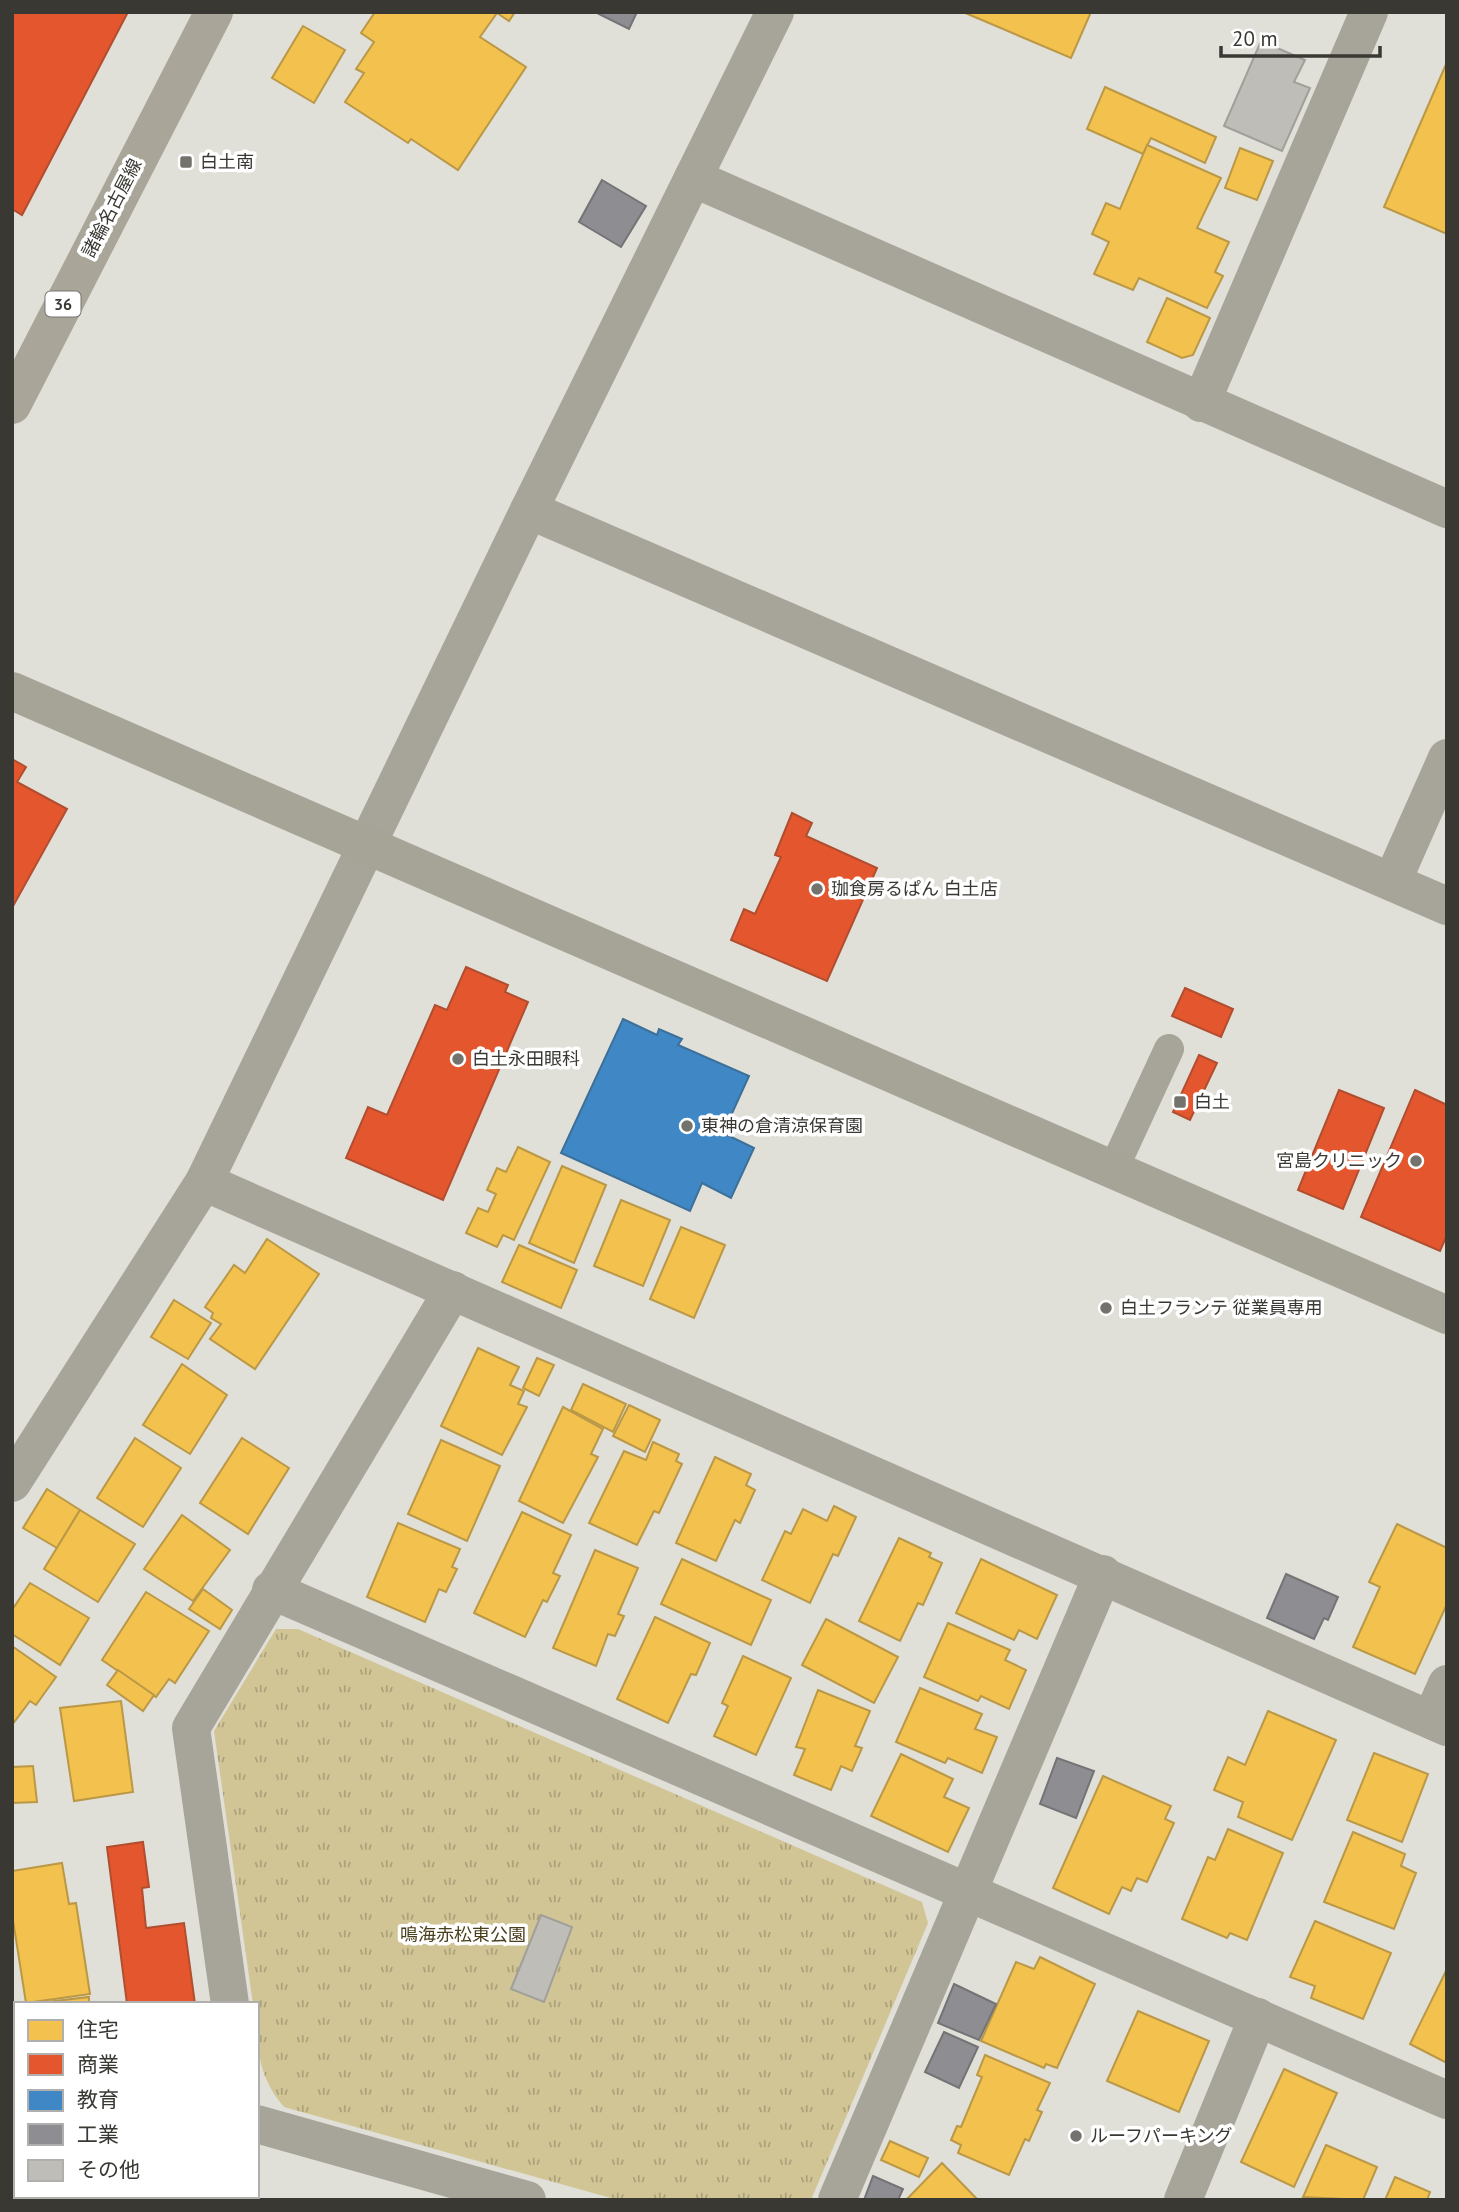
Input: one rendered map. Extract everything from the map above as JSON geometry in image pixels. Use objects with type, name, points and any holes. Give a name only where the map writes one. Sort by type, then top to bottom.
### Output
[{"type":"main road","name":"諸輪名古屋線","points":[[12,405],[214,12]]},
{"type":"street","points":[[12,1483],[204,1182],[529,510],[775,12]]},
{"type":"street","points":[[1202,403],[1369,12]]},
{"type":"street","points":[[693,178],[1447,509]]},
{"type":"street","points":[[529,510],[1447,906]]},
{"type":"street","points":[[12,691],[1447,1315]]},
{"type":"street","points":[[1392,882],[1447,758]]},
{"type":"street","points":[[204,1182],[1103,1574],[1439,1724],[1447,1684]]},
{"type":"street","points":[[230,2002],[191,1728],[271,1590],[453,1290]]},
{"type":"street","points":[[837,2200],[1103,1574]]},
{"type":"street","points":[[271,1590],[966,1894],[1447,2100]]},
{"type":"street","points":[[1183,2200],[1258,2017]]},
{"type":"street","points":[[259,2124],[527,2200]]},
{"type":"lane","points":[[1112,1170],[1168,1049]]},
{"type":"green space","name":"鳴海赤松東公園","points":[[276,1629],[298,1629],[922,1902],[928,1923],[811,2200],[618,2200],[284,2107],[268,2083],[260,2059],[259,2002],[253,2002],[214,1731]]},
{"type":"building: 住宅","points":[[375,12],[515,12],[509,21],[497,13],[480,37],[526,67],[458,170],[411,139],[408,143],[345,102],[364,73],[356,69],[374,42],[361,33]]},
{"type":"building: 住宅","points":[[963,12],[1091,12],[1071,58]]},
{"type":"building: 住宅","points":[[303,26],[345,50],[314,103],[272,78]]},
{"type":"building: 住宅","points":[[1447,62],[1447,234],[1384,207]]},
{"type":"building: 住宅","points":[[1105,87],[1216,137],[1205,163],[1151,138],[1143,154],[1087,129]]},
{"type":"building: 住宅","points":[[1147,145],[1221,178],[1197,228],[1229,242],[1215,272],[1223,276],[1207,308],[1139,278],[1133,290],[1094,274],[1109,242],[1092,234],[1106,203],[1120,209]]},
{"type":"building: 住宅","points":[[1240,148],[1273,161],[1257,200],[1225,188]]},
{"type":"building: 住宅","points":[[1167,298],[1210,318],[1193,355],[1182,358],[1147,342]]},
{"type":"building: 住宅","points":[[518,1147],[550,1162],[514,1240],[503,1235],[497,1247],[466,1233],[478,1208],[488,1212],[496,1194],[487,1190],[497,1168],[506,1172]]},
{"type":"building: 住宅","points":[[562,1166],[606,1185],[574,1263],[529,1243]]},
{"type":"building: 住宅","points":[[621,1200],[670,1220],[643,1286],[594,1266]]},
{"type":"building: 住宅","points":[[681,1227],[725,1245],[694,1318],[650,1299]]},
{"type":"building: 住宅","points":[[267,1239],[319,1274],[255,1369],[210,1339],[221,1324],[211,1318],[213,1313],[205,1307],[234,1265],[245,1273]]},
{"type":"building: 住宅","points":[[519,1245],[577,1270],[561,1308],[502,1282]]},
{"type":"building: 住宅","points":[[174,1300],[211,1323],[188,1359],[151,1337]]},
{"type":"building: 住宅","points":[[478,1348],[519,1367],[510,1385],[524,1391],[518,1404],[527,1407],[502,1455],[441,1426]]},
{"type":"building: 住宅","points":[[537,1358],[554,1365],[539,1396],[523,1388]]},
{"type":"building: 住宅","points":[[182,1364],[227,1395],[190,1454],[143,1425]]},
{"type":"building: 住宅","points":[[583,1384],[626,1404],[613,1432],[571,1410]]},
{"type":"building: 住宅","points":[[629,1405],[660,1420],[645,1452],[613,1436]]},
{"type":"building: 住宅","points":[[563,1407],[603,1429],[591,1454],[598,1457],[563,1523],[519,1501]]},
{"type":"building: 住宅","points":[[135,1438],[181,1468],[143,1527],[97,1498]]},
{"type":"building: 住宅","points":[[242,1438],[289,1468],[248,1534],[200,1503]]},
{"type":"building: 住宅","points":[[441,1440],[500,1466],[467,1541],[408,1514]]},
{"type":"building: 住宅","points":[[653,1442],[679,1454],[676,1461],[682,1464],[659,1513],[654,1511],[637,1545],[589,1523],[624,1451],[646,1460]]},
{"type":"building: 住宅","points":[[715,1457],[751,1474],[746,1485],[755,1490],[740,1523],[735,1520],[716,1561],[676,1543]]},
{"type":"building: 住宅","points":[[47,1489],[80,1510],[57,1548],[23,1528]]},
{"type":"building: 住宅","points":[[834,1506],[856,1517],[838,1556],[833,1554],[810,1603],[762,1580],[785,1531],[791,1534],[803,1509],[827,1521]]},
{"type":"building: 住宅","points":[[80,1510],[135,1544],[98,1602],[44,1569]]},
{"type":"building: 住宅","points":[[522,1512],[571,1535],[553,1573],[560,1576],[547,1602],[543,1600],[525,1637],[474,1613]]},
{"type":"building: 住宅","points":[[182,1515],[230,1550],[193,1601],[144,1569]]},
{"type":"building: 住宅","points":[[398,1523],[460,1549],[452,1567],[457,1569],[446,1592],[439,1589],[425,1622],[367,1597]]},
{"type":"building: 住宅","points":[[1397,1524],[1447,1548],[1447,1604],[1415,1674],[1353,1647],[1380,1587],[1369,1582]]},
{"type":"building: 住宅","points":[[899,1538],[931,1553],[929,1557],[942,1563],[923,1605],[918,1603],[900,1641],[859,1621]]},
{"type":"building: 住宅","points":[[595,1550],[638,1568],[618,1614],[624,1616],[615,1636],[608,1634],[596,1666],[553,1648]]},
{"type":"building: 住宅","points":[[682,1559],[771,1600],[751,1645],[661,1604]]},
{"type":"building: 住宅","points":[[981,1559],[1057,1595],[1037,1639],[1019,1630],[1014,1640],[956,1613]]},
{"type":"building: 住宅","points":[[30,1583],[89,1618],[60,1665],[12,1634],[12,1610]]},
{"type":"building: 住宅","points":[[203,1589],[232,1610],[220,1629],[189,1609]]},
{"type":"building: 住宅","points":[[146,1592],[209,1631],[175,1683],[169,1679],[156,1697],[102,1660]]},
{"type":"building: 住宅","points":[[655,1617],[710,1643],[696,1675],[691,1674],[668,1723],[617,1699]]},
{"type":"building: 住宅","points":[[826,1619],[898,1657],[874,1703],[802,1665]]},
{"type":"building: 住宅","points":[[948,1623],[1010,1650],[1005,1660],[1026,1670],[1009,1709],[981,1696],[978,1701],[924,1677]]},
{"type":"building: 住宅","points":[[12,1646],[56,1677],[36,1705],[30,1701],[12,1725]]},
{"type":"building: 住宅","points":[[743,1656],[791,1678],[756,1755],[714,1736],[728,1706],[722,1703]]},
{"type":"building: 住宅","points":[[118,1670],[154,1695],[143,1711],[107,1685]]},
{"type":"building: 住宅","points":[[920,1688],[982,1714],[975,1729],[997,1737],[982,1773],[948,1758],[945,1763],[896,1742]]},
{"type":"building: 住宅","points":[[818,1690],[870,1711],[855,1746],[862,1748],[852,1771],[841,1766],[831,1790],[794,1775],[805,1749],[796,1747]]},
{"type":"building: 住宅","points":[[121,1701],[133,1792],[74,1801],[60,1708]]},
{"type":"building: 住宅","points":[[1268,1711],[1336,1740],[1292,1840],[1238,1817],[1243,1802],[1214,1790],[1228,1757],[1245,1765]]},
{"type":"building: 住宅","points":[[1374,1753],[1428,1774],[1402,1842],[1347,1820]]},
{"type":"building: 住宅","points":[[901,1754],[953,1779],[944,1797],[969,1808],[948,1852],[871,1816]]},
{"type":"building: 住宅","points":[[33,1766],[37,1802],[12,1803],[12,1767]]},
{"type":"building: 住宅","points":[[1103,1776],[1171,1806],[1165,1819],[1174,1823],[1147,1882],[1137,1878],[1131,1891],[1122,1887],[1109,1914],[1053,1888]]},
{"type":"building: 住宅","points":[[1228,1829],[1283,1853],[1247,1940],[1230,1933],[1227,1938],[1182,1919],[1208,1857],[1215,1860]]},
{"type":"building: 住宅","points":[[1353,1832],[1405,1854],[1401,1866],[1416,1873],[1394,1929],[1324,1902]]},
{"type":"building: 住宅","points":[[62,1863],[69,1904],[76,1903],[90,1994],[26,2002],[12,1914],[12,1871]]},
{"type":"building: 住宅","points":[[1315,1921],[1391,1953],[1363,2019],[1311,1998],[1315,1986],[1290,1977]]},
{"type":"building: 住宅","points":[[1040,1957],[1095,1984],[1057,2068],[1046,2064],[1044,2068],[981,2041],[1016,1962],[1034,1969]]},
{"type":"building: 住宅","points":[[1447,1969],[1447,2063],[1410,2044]]},
{"type":"building: 住宅","points":[[89,1997],[89,2002],[47,2002]]},
{"type":"building: 住宅","points":[[1138,2011],[1209,2041],[1179,2112],[1107,2081]]},
{"type":"building: 住宅","points":[[985,2055],[1050,2083],[1037,2110],[1042,2112],[1029,2141],[1025,2139],[1009,2175],[958,2153],[961,2145],[951,2140],[957,2126],[961,2127],[982,2077],[977,2075]]},
{"type":"building: 住宅","points":[[1284,2069],[1337,2093],[1294,2187],[1241,2162]]},
{"type":"building: 住宅","points":[[890,2141],[928,2158],[919,2177],[881,2160]]},
{"type":"building: 住宅","points":[[1326,2145],[1377,2167],[1363,2200],[1303,2197]]},
{"type":"building: 住宅","points":[[942,2163],[978,2200],[906,2200]]},
{"type":"building: 住宅","points":[[1395,2177],[1430,2192],[1427,2200],[1385,2200]]},
{"type":"building: 住宅","points":[[26,2198],[104,2198],[103,2200]]},
{"type":"building: 住宅","points":[[112,2198],[170,2198],[169,2200]]},
{"type":"building: 住宅","points":[[186,2198],[240,2198],[240,2200]]},
{"type":"building: 商業","points":[[12,12],[128,12],[22,215],[12,209]]},
{"type":"building: 商業","points":[[12,759],[26,767],[17,782],[67,809],[12,908]]},
{"type":"building: 商業","name":"珈食房るぱん 白土店","points":[[792,813],[812,823],[806,836],[877,868],[827,981],[731,940],[744,909],[755,914],[781,857],[775,855]]},
{"type":"building: 商業","name":"白土永田眼科","points":[[466,967],[508,985],[505,992],[528,1002],[443,1200],[346,1158],[368,1107],[387,1115],[435,1005],[447,1010]]},
{"type":"building: 商業","points":[[1185,988],[1233,1009],[1221,1037],[1172,1016]]},
{"type":"building: 商業","points":[[1199,1055],[1217,1063],[1190,1120],[1173,1112]]},
{"type":"building: 商業","points":[[1339,1090],[1384,1108],[1343,1209],[1298,1190]]},
{"type":"building: 商業","name":"宮島クリニック","points":[[1415,1090],[1447,1105],[1447,1235],[1440,1251],[1361,1217]]},
{"type":"building: 商業","points":[[143,1842],[149,1887],[142,1888],[146,1928],[184,1923],[195,2002],[127,2002],[107,1847]]},
{"type":"building: 教育","points":[[623,1019],[657,1035],[659,1029],[682,1039],[678,1045],[749,1076],[723,1133],[754,1148],[731,1198],[702,1183],[690,1211],[561,1153]]},
{"type":"building: 工業","points":[[595,12],[637,12],[629,29]]},
{"type":"building: 工業","points":[[602,180],[646,206],[621,247],[579,222]]},
{"type":"building: 工業","points":[[1286,1574],[1338,1597],[1328,1620],[1324,1618],[1314,1639],[1267,1618]]},
{"type":"building: 工業","points":[[1057,1758],[1094,1771],[1076,1818],[1040,1804]]},
{"type":"building: 工業","points":[[954,1984],[996,2004],[979,2040],[938,2023]]},
{"type":"building: 工業","points":[[944,2032],[978,2047],[959,2088],[925,2072]]},
{"type":"building: 工業","points":[[873,2176],[903,2189],[898,2200],[864,2200]]},
{"type":"building: その他","points":[[1261,41],[1305,60],[1294,82],[1310,88],[1282,151],[1224,126]]},
{"type":"building: その他","points":[[541,1915],[572,1927],[544,2002],[511,1989]]},
{"type":"place","name":"白土南","points":[[186,162]]},
{"type":"place","name":"珈食房るぱん 白土店","points":[[817,889]]},
{"type":"place","name":"白土永田眼科","points":[[458,1059]]},
{"type":"place","name":"白土","points":[[1180,1102]]},
{"type":"place","name":"東神の倉清涼保育園","points":[[687,1126]]},
{"type":"place","name":"宮島クリニック","points":[[1416,1161]]},
{"type":"place","name":"白土フランテ 従業員専用","points":[[1106,1308]]},
{"type":"place","name":"ルーフパーキング","points":[[1076,2136]]}]
